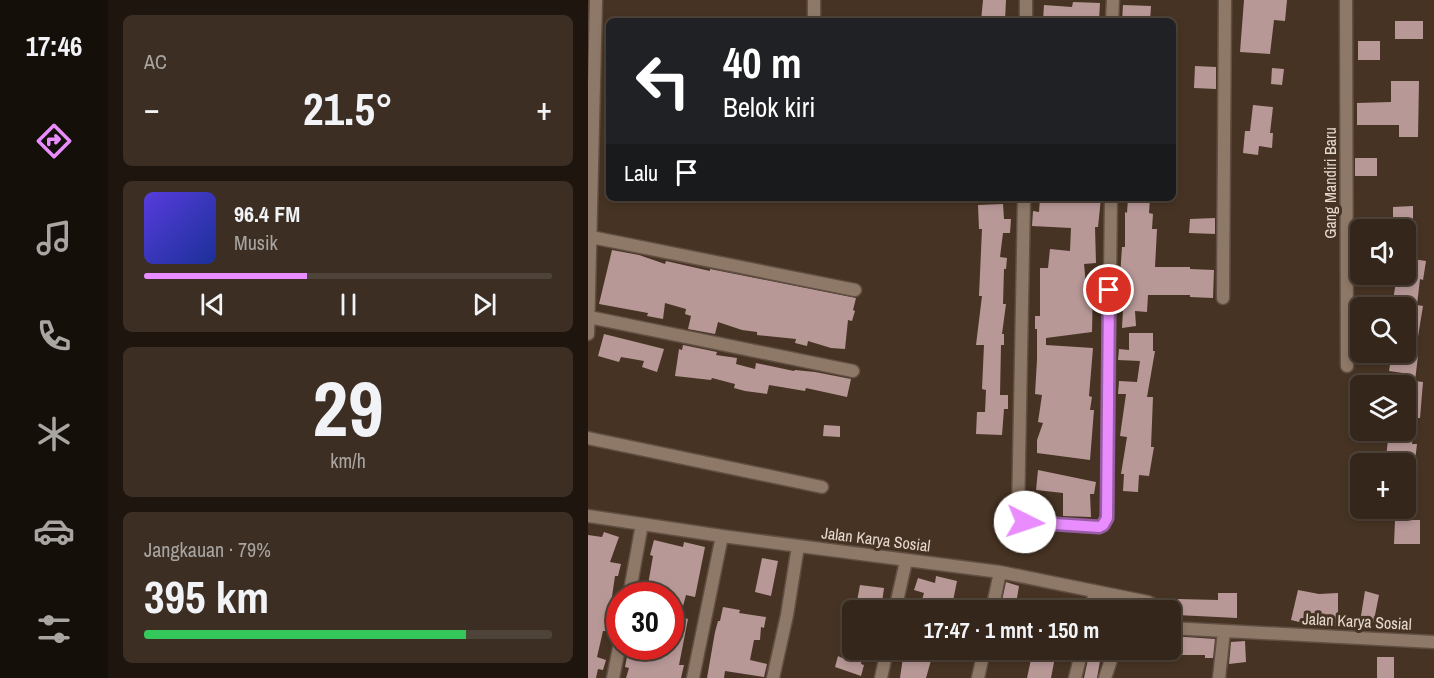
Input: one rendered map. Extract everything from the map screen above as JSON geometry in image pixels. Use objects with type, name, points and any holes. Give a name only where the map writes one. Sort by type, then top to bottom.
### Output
[{"type":"street","points":[[588,334],[596,0]]},
{"type":"street","points":[[814,0],[814,18]]},
{"type":"street","points":[[1026,0],[1026,18]]},
{"type":"street","points":[[1112,18],[1113,0]]},
{"type":"street","points":[[1223,298],[1225,0]]},
{"type":"street","name":"Gang Mandiri Baru","points":[[1346,0],[1347,366]]},
{"type":"street","points":[[1024,201],[1018,515],[1025,522],[1099,527],[1107,518],[1111,201]]},
{"type":"street","points":[[591,237],[855,290]]},
{"type":"street","points":[[589,317],[853,371]]},
{"type":"street","points":[[588,438],[822,487]]},
{"type":"street","name":"Jalan Karya Sosial","points":[[588,516],[1000,572],[1138,600]]},
{"type":"street","points":[[631,582],[642,524]]},
{"type":"street","points":[[693,678],[722,536]]},
{"type":"street","points":[[773,678],[787,615],[798,546]]},
{"type":"street","points":[[897,600],[906,561]]},
{"type":"street","points":[[994,600],[1000,572]]},
{"type":"street","points":[[1093,600],[1095,591]]},
{"type":"street","name":"Jalan Karya Sosial","points":[[1181,629],[1434,642]]},
{"type":"street","points":[[1219,678],[1224,631]]},
{"type":"street","points":[[1434,636],[1434,642]]},
{"type":"street","points":[[613,678],[617,660]]},
{"type":"street","points":[[881,678],[885,660]]},
{"type":"street","points":[[978,678],[982,660]]},
{"type":"street","points":[[1075,678],[1080,660]]},
{"type":"street","points":[[1106,678],[1111,660]]},
{"type":"building","points":[[983,0],[1006,0],[1005,18],[981,18]]},
{"type":"building","points":[[1244,0],[1287,0],[1285,21],[1274,20],[1270,54],[1240,52]]},
{"type":"building","points":[[1073,2],[1100,3],[1099,18],[1043,18],[1044,5],[1072,7]]},
{"type":"building","points":[[1123,5],[1151,6],[1150,18],[1122,18]]},
{"type":"building","points":[[1395,21],[1423,21],[1423,39],[1395,39]]},
{"type":"building","points":[[1358,41],[1380,41],[1380,60],[1358,60]]},
{"type":"building","points":[[1195,66],[1216,67],[1216,89],[1194,88]]},
{"type":"building","points":[[1272,68],[1284,69],[1282,85],[1271,84]]},
{"type":"building","points":[[1391,81],[1419,81],[1418,137],[1399,137],[1399,125],[1357,125],[1357,103],[1391,102]]},
{"type":"building","points":[[1253,105],[1273,107],[1270,133],[1273,133],[1272,148],[1259,146],[1258,155],[1243,153],[1245,131],[1250,131]]},
{"type":"building","points":[[1355,158],[1377,158],[1377,176],[1355,176]]},
{"type":"building","points":[[1040,201],[1101,201],[1098,227],[1095,227],[1096,263],[1084,264],[1086,285],[1093,285],[1092,332],[1046,338],[1046,345],[1093,348],[1089,396],[1092,397],[1090,410],[1094,410],[1090,460],[1037,453],[1037,440],[1043,423],[1038,422],[1042,395],[1035,394],[1037,329],[1035,329],[1035,316],[1040,316],[1040,268],[1048,268],[1050,249],[1070,251],[1071,228],[1032,226],[1033,211],[1039,212]]},
{"type":"building","points":[[1128,201],[1150,201],[1149,213],[1153,214],[1152,229],[1157,229],[1155,267],[1214,270],[1213,298],[1190,297],[1190,295],[1148,295],[1147,312],[1135,311],[1136,326],[1122,328],[1124,291],[1119,291],[1122,247],[1125,247],[1125,212],[1127,213]]},
{"type":"building","points":[[1003,204],[1004,219],[1011,219],[1010,233],[1003,233],[1000,257],[1007,258],[1006,269],[1004,269],[1003,304],[1006,304],[1002,334],[1004,334],[1004,345],[1001,345],[1000,395],[1008,395],[1008,409],[1004,409],[1002,435],[976,434],[977,412],[985,412],[986,390],[982,389],[984,345],[976,345],[982,296],[979,296],[982,229],[979,229],[978,205]]},
{"type":"building","points":[[1413,206],[1413,219],[1393,219],[1393,207]]},
{"type":"building","points":[[1215,218],[1215,234],[1189,233],[1190,219]]},
{"type":"building","points":[[612,250],[639,255],[665,264],[666,261],[856,298],[852,321],[848,320],[845,349],[831,348],[808,341],[807,346],[795,343],[796,339],[757,335],[757,332],[718,322],[715,334],[688,329],[691,316],[685,314],[686,309],[665,303],[663,319],[647,316],[648,313],[599,304]]},
{"type":"building","points":[[1416,260],[1426,261],[1423,280],[1420,279],[1417,305],[1423,306],[1416,349],[1416,297],[1394,297],[1395,285],[1416,285]]},
{"type":"building","points":[[1129,333],[1153,333],[1153,351],[1155,351],[1147,397],[1153,397],[1151,447],[1154,447],[1149,476],[1139,475],[1138,492],[1123,491],[1124,474],[1121,474],[1127,437],[1120,436],[1126,394],[1118,394],[1119,381],[1137,382],[1140,361],[1118,360],[1119,349],[1129,350]]},
{"type":"building","points":[[604,334],[664,349],[657,372],[642,367],[644,361],[621,357],[619,362],[598,356]]},
{"type":"building","points":[[683,345],[717,352],[716,355],[737,358],[736,364],[755,369],[756,363],[851,379],[847,397],[806,388],[805,391],[769,385],[767,394],[734,388],[735,384],[712,378],[711,380],[675,376],[679,349],[682,350]]},
{"type":"building","points":[[1416,355],[1418,356],[1416,375],[1403,375],[1403,373],[1389,371],[1390,363],[1416,363]]},
{"type":"building","points":[[1416,381],[1423,382],[1420,418],[1416,418]]},
{"type":"building","points":[[824,425],[840,426],[840,437],[823,436]]},
{"type":"building","points":[[1388,441],[1412,441],[1412,444],[1417,444],[1416,453],[1387,453]]},
{"type":"building","points":[[1038,470],[1096,482],[1094,494],[1090,494],[1091,517],[1063,516],[1063,493],[1036,490]]},
{"type":"building","points":[[1395,520],[1420,520],[1420,544],[1394,544]]},
{"type":"building","points":[[604,532],[619,537],[610,562],[621,564],[614,582],[606,582],[606,631],[603,631],[597,657],[606,660],[603,670],[598,669],[596,678],[588,678],[588,535],[602,537]]},
{"type":"building","points":[[654,540],[683,547],[684,542],[705,547],[695,597],[686,595],[684,602],[684,582],[648,582],[653,556],[650,555]]},
{"type":"building","points":[[762,558],[778,561],[771,596],[755,592]]},
{"type":"building","points":[[936,576],[957,581],[953,600],[922,600],[924,593],[914,590],[918,578],[935,583]]},
{"type":"building","points":[[1006,582],[1019,586],[1017,600],[1002,600]]},
{"type":"building","points":[[860,585],[884,588],[882,600],[857,600]]},
{"type":"building","points":[[1298,590],[1319,594],[1338,593],[1338,627],[1319,627],[1291,620]]},
{"type":"building","points":[[1365,591],[1379,595],[1372,630],[1359,628]]},
{"type":"building","points":[[1218,593],[1237,593],[1237,618],[1181,615],[1181,600],[1178,600],[1178,599],[1218,600]]},
{"type":"building","points":[[723,607],[740,610],[739,613],[766,617],[764,628],[761,627],[760,640],[754,640],[750,660],[767,664],[764,677],[725,671],[724,678],[707,678],[715,632]]},
{"type":"building","points":[[684,618],[688,619],[684,639]]},
{"type":"building","points":[[1181,637],[1215,639],[1213,658],[1205,658],[1205,655],[1181,655]]},
{"type":"building","points":[[1245,641],[1246,662],[1229,664],[1231,642]]},
{"type":"building","points":[[838,656],[842,660],[862,660],[861,664],[864,665],[861,676],[835,667]]},
{"type":"building","points":[[1377,657],[1394,657],[1394,678],[1377,678]]},
{"type":"building","points":[[626,660],[680,660],[679,665],[684,665],[681,678],[626,678],[629,668],[625,667]]},
{"type":"building","points":[[903,660],[931,660],[926,678],[900,678]]},
{"type":"building","points":[[1031,660],[1054,660],[1051,678],[1027,678]]},
{"type":"building","points":[[1088,660],[1100,660],[1097,678],[1084,678]]},
{"type":"route","points":[[1025,522],[1099,527],[1107,518],[1109,290]]}]
